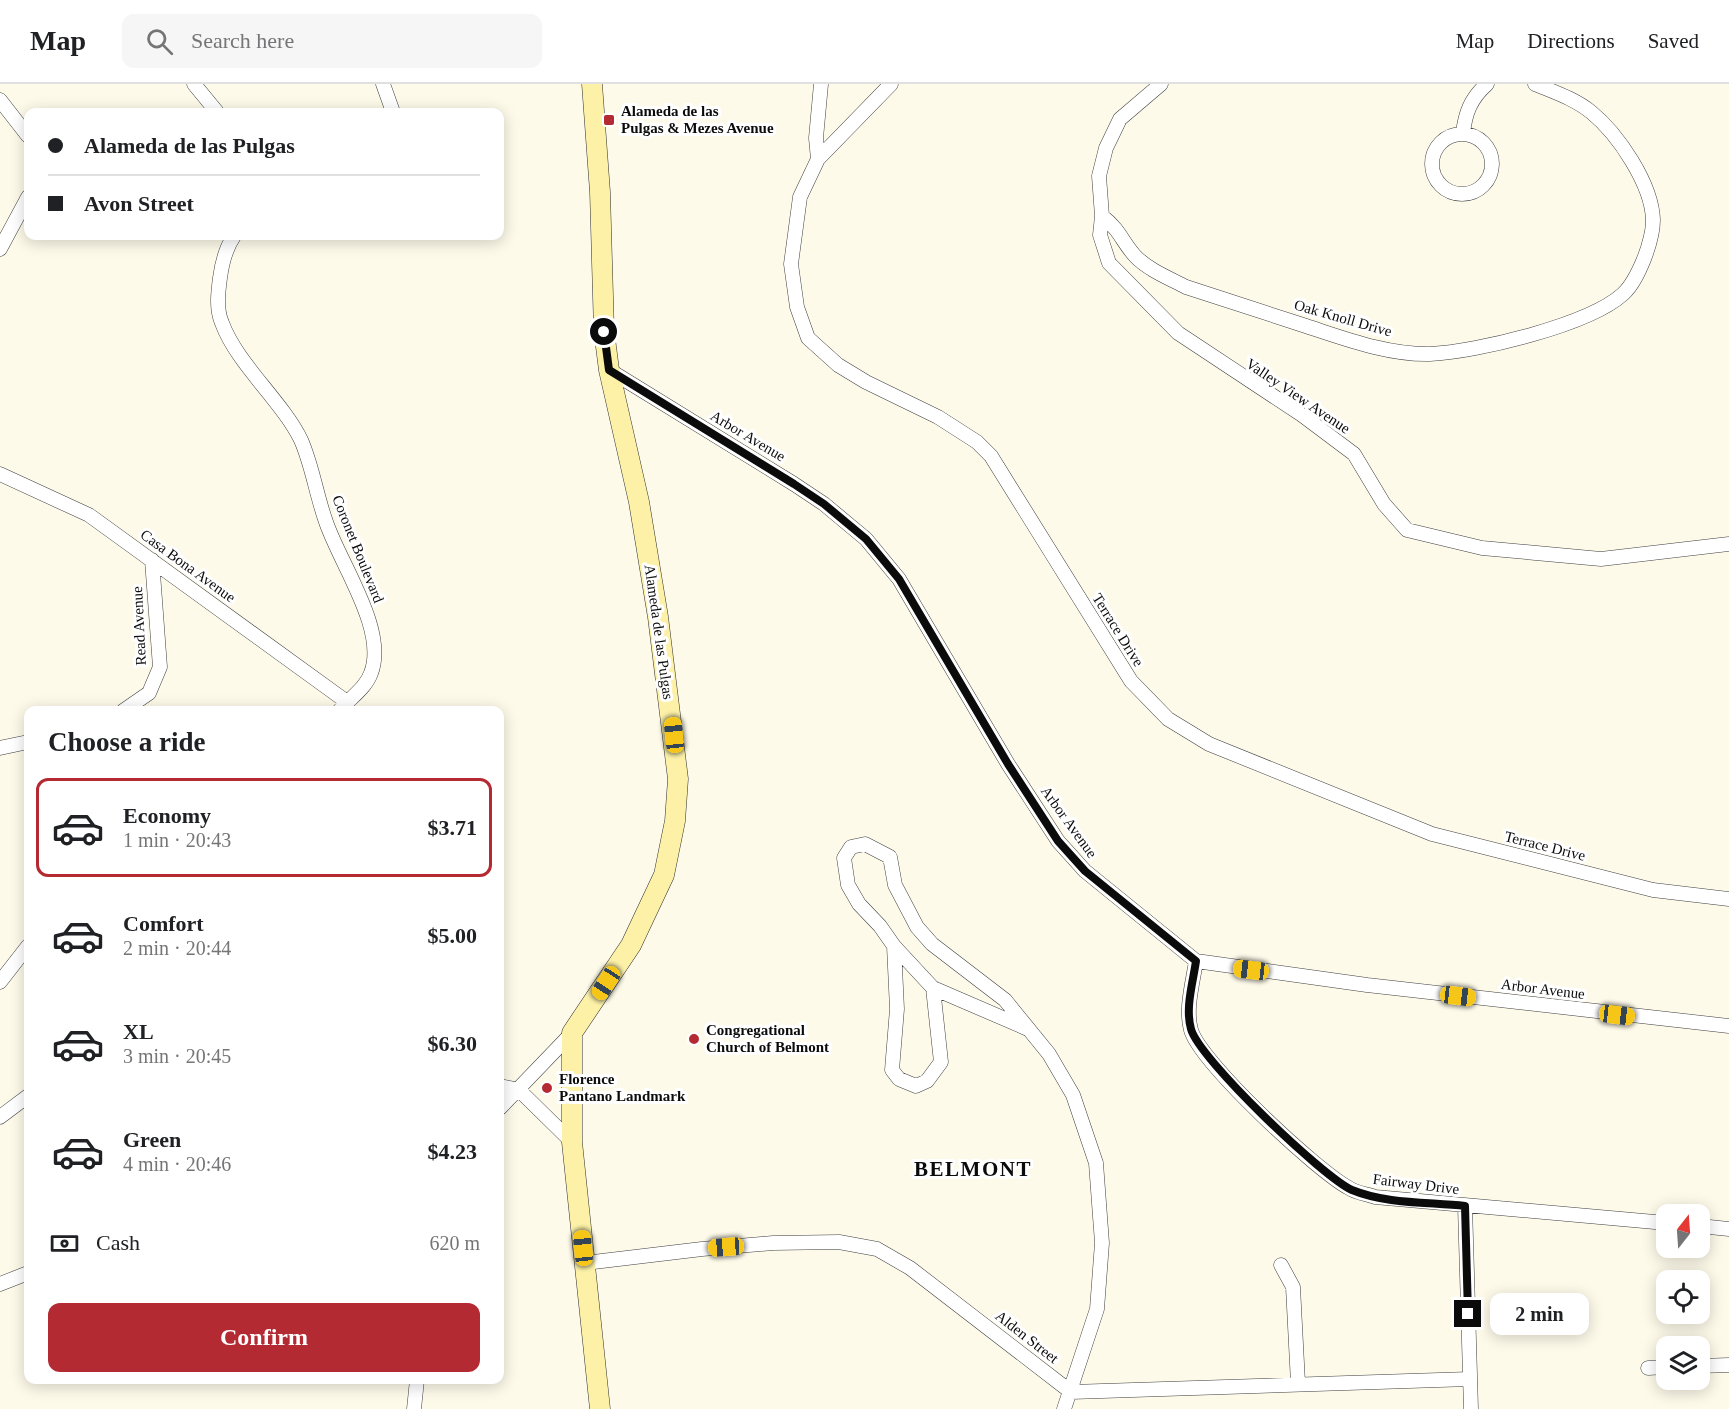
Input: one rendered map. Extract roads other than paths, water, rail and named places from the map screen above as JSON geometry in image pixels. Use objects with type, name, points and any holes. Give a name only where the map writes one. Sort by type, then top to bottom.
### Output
[{"type":"main road","name":"Alameda de las Pulgas","points":[[572,1033],[632,945],[660,884],[675,821],[678,779],[658,617],[639,502],[609,370],[604,332],[595,87]]},
{"type":"main road","points":[[572,1033],[572,1142],[600,1409]]},
{"type":"street","points":[[194,84],[214,108]]},
{"type":"street","points":[[383,84],[392,108]]},
{"type":"street","name":"Terrace Drive","points":[[821,84],[816,138],[818,159],[800,197],[791,264],[797,307],[808,338],[838,365],[866,382],[938,417],[977,442],[991,456],[1131,681],[1168,719],[1209,744],[1432,834],[1653,890],[1729,899]]},
{"type":"street","points":[[818,159],[891,84]]},
{"type":"street","points":[[1102,216],[1099,176],[1106,148],[1120,119],[1161,84]]},
{"type":"street","points":[[1463,134],[1465,119],[1474,95],[1487,84]]},
{"type":"street","name":"Oak Knoll Drive","points":[[1102,216],[1117,227],[1135,256],[1156,272],[1186,286],[1378,348],[1429,354],[1467,350],[1557,327],[1607,305],[1624,293],[1638,273],[1647,251],[1651,240],[1653,219],[1650,200],[1630,158],[1610,129],[1590,111],[1563,95],[1534,84]]},
{"type":"street","points":[[0,100],[24,131]]},
{"type":"street","points":[[1463,134],[1476,138],[1486,146],[1491,159],[1491,172],[1485,184],[1474,192],[1461,194],[1448,191],[1438,182],[1432,163],[1439,145],[1450,137],[1463,134]]},
{"type":"street","points":[[0,249],[24,204]]},
{"type":"street","name":"Valley View Avenue","points":[[1102,216],[1100,235],[1109,262],[1178,333],[1302,415],[1354,454],[1384,504],[1407,530],[1482,548],[1601,559],[1729,544]]},
{"type":"street","name":"Coronet Boulevard","points":[[232,240],[222,259],[217,300],[222,323],[251,371],[300,439],[312,470],[325,520],[369,622],[375,654],[372,672],[366,683],[343,706]]},
{"type":"street","name":"Arbor Avenue","points":[[609,370],[794,484],[824,504],[866,539],[899,579],[1008,764],[1058,841],[1085,871],[1196,961],[1391,988],[1729,1026]]},
{"type":"street","name":"Casa Bona Avenue","points":[[0,474],[89,514],[343,706]]},
{"type":"street","name":"Read Avenue","points":[[130,706],[150,693],[160,667],[152,560]]},
{"type":"street","points":[[0,748],[24,743]]},
{"type":"street","points":[[1028,1029],[933,988],[894,946],[860,904],[848,885],[844,858],[850,847],[865,844],[890,857],[895,885],[916,927],[932,944],[1005,1000],[1049,1054],[1073,1095],[1096,1163],[1102,1243],[1097,1309],[1064,1409]]},
{"type":"street","points":[[894,946],[897,1009],[892,1070],[899,1079],[916,1086],[927,1081],[941,1062],[933,988]]},
{"type":"street","points":[[0,982],[24,951]]},
{"type":"street","name":"Fairway Drive","points":[[1196,961],[1190,1000],[1191,1030],[1206,1056],[1269,1120],[1322,1168],[1350,1189],[1375,1197],[1656,1222]]},
{"type":"street","points":[[504,1104],[572,1033]]},
{"type":"street","points":[[504,1087],[519,1090],[572,1142]]},
{"type":"street","points":[[0,1117],[24,1099]]},
{"type":"street","points":[[1465,1206],[1471,1409]]},
{"type":"street","points":[[1710,1227],[1729,1229]]},
{"type":"street","name":"Alden Street","points":[[585,1263],[773,1244],[839,1242],[877,1250],[910,1268],[1071,1392]]},
{"type":"street","points":[[1281,1265],[1293,1287],[1298,1383]]},
{"type":"street","points":[[0,1284],[24,1275]]},
{"type":"street","points":[[1710,1366],[1729,1365]]},
{"type":"street","points":[[1648,1368],[1656,1368]]},
{"type":"street","points":[[1071,1392],[1470,1379]]},
{"type":"street","points":[[414,1409],[417,1384]]},
{"type":"place","name":"Alameda de las Pulgas & Mezes Avenue","points":[[609,120]]},
{"type":"place","name":"Congregational Church of Belmont","points":[[694,1039]]},
{"type":"place","name":"Florence Pantano Landmark","points":[[547,1088]]},
{"type":"district","name":"BELMONT","points":[[973,1169]]}]
